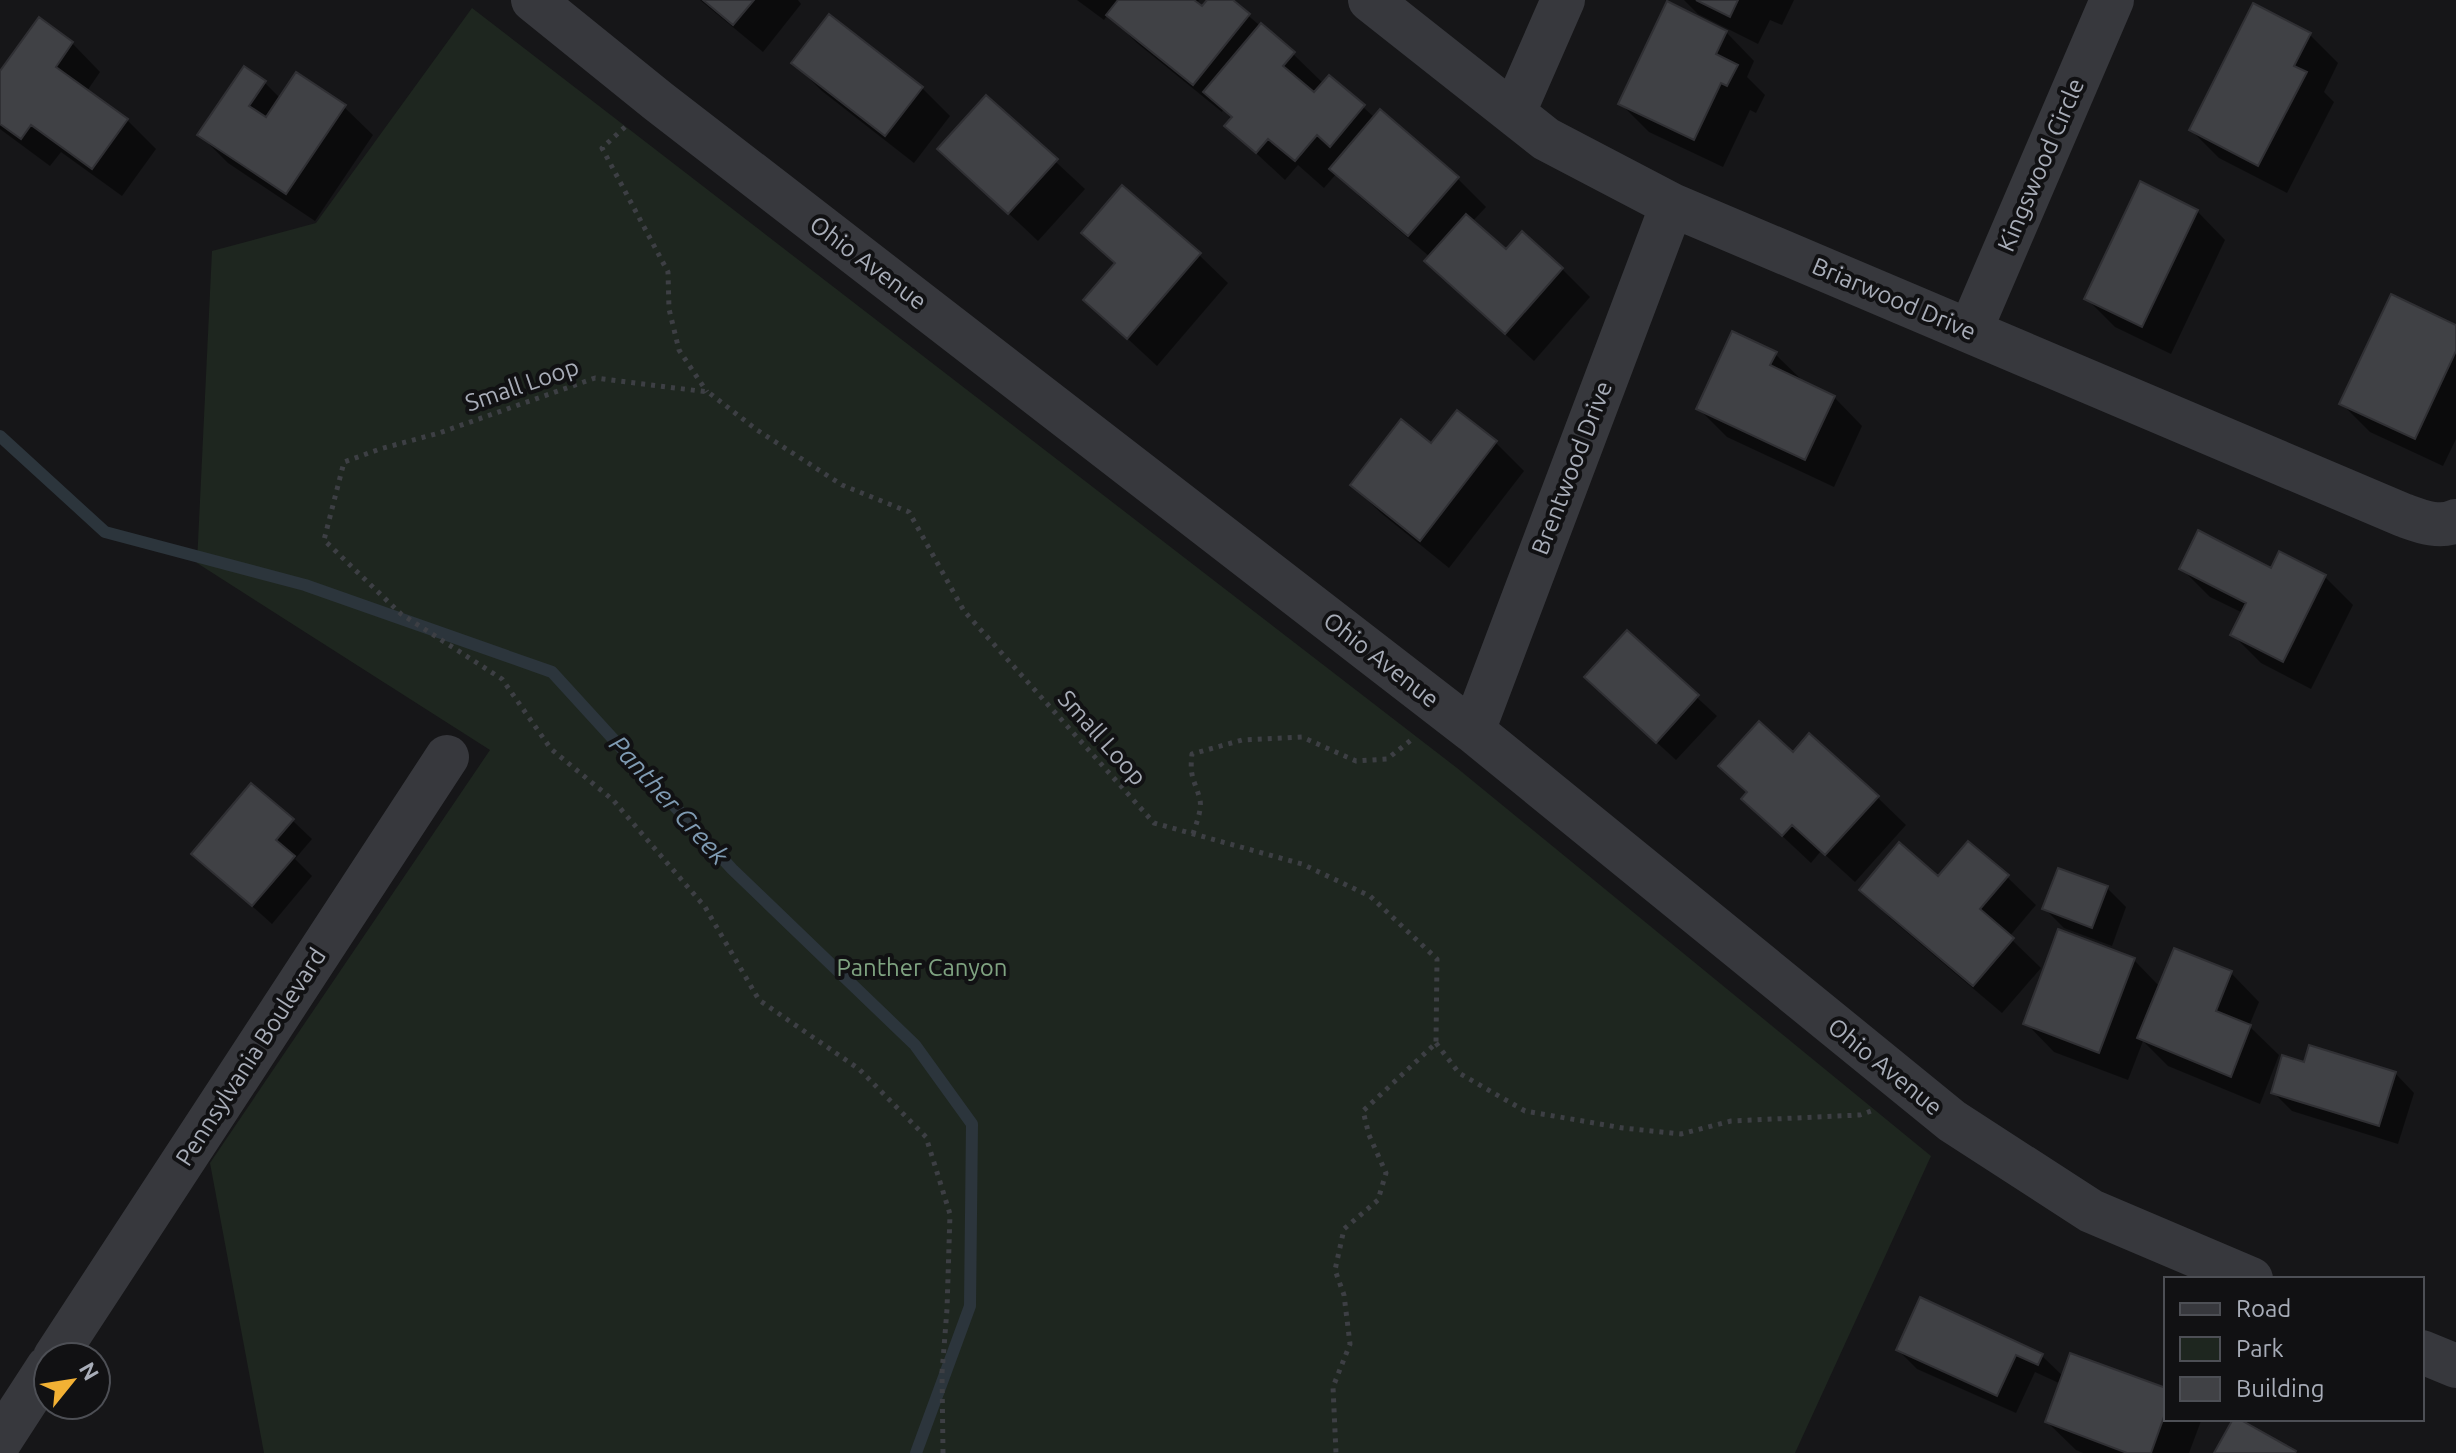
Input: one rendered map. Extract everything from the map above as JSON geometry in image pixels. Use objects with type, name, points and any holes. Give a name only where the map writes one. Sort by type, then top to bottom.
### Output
[{"type":"street","name":"Ohio Avenue","points":[[533,0],[658,101],[1460,721],[1952,1121],[2091,1211],[2246,1277]]},
{"type":"street","name":"Briarwood Drive","points":[[1370,0],[1546,139],[1672,205],[2403,515],[2427,524],[2456,521]]},
{"type":"street","points":[[1514,112],[1563,0]]},
{"type":"street","name":"Kingswood Circle","points":[[1970,331],[2112,0]]},
{"type":"street","name":"Brentwood Drive","points":[[1460,721],[1672,205]]},
{"type":"street","name":"Pennsylvania Boulevard","points":[[65,1341],[447,757]]},
{"type":"street","points":[[2424,1353],[2456,1366]]},
{"type":"street","points":[[0,1441],[32,1392]]},
{"type":"path","points":[[658,101],[602,148],[668,272],[669,309],[679,350],[708,392]]},
{"type":"path","name":"Small Loop","points":[[943,1453],[942,1373],[950,1214],[926,1137],[859,1069],[759,1000],[705,907],[613,800],[551,749],[502,679],[401,614],[324,540],[344,462],[439,433],[595,378],[708,392],[757,430],[842,485],[909,512],[964,611],[1154,823],[1302,864],[1370,896],[1437,959],[1436,1043]]},
{"type":"path","points":[[1193,834],[1201,803],[1190,769],[1192,754],[1242,740],[1302,737],[1356,761],[1387,759],[1460,721]]},
{"type":"path","points":[[1336,1453],[1333,1387],[1350,1344],[1344,1295],[1335,1270],[1344,1229],[1378,1200],[1386,1173],[1369,1135],[1363,1111],[1436,1043],[1459,1073],[1525,1111],[1623,1128],[1681,1134],[1731,1121],[1860,1115],[1874,1110],[1904,1082]]},
{"type":"green space","name":"Panther Canyon","points":[[472,8],[1457,768],[1931,1156],[1795,1453],[264,1453],[210,1163],[490,750],[197,563],[212,251],[316,223]]},
{"type":"building","points":[[703,0],[754,0],[733,25]]},
{"type":"building","points":[[1118,0],[1194,0],[1202,6],[1207,0],[1233,0],[1250,14],[1193,85],[1106,15]]},
{"type":"building","points":[[1696,0],[1738,0],[1730,17]]},
{"type":"building","points":[[1667,1],[1727,31],[1716,54],[1738,65],[1727,86],[1721,83],[1694,140],[1618,104]]},
{"type":"building","points":[[2253,3],[2311,33],[2294,66],[2307,72],[2258,166],[2189,130]]},
{"type":"building","points":[[829,14],[923,87],[885,136],[791,63]]},
{"type":"building","points":[[39,17],[73,42],[56,67],[128,119],[92,169],[31,125],[21,139],[0,124],[0,71]]},
{"type":"building","points":[[1261,23],[1295,52],[1283,66],[1314,92],[1329,75],[1365,105],[1330,147],[1317,135],[1295,161],[1268,139],[1256,153],[1224,126],[1232,117],[1203,92]]},
{"type":"building","points":[[244,66],[266,81],[249,106],[266,117],[296,72],[346,105],[286,194],[197,135]]},
{"type":"building","points":[[986,95],[1058,159],[1008,214],[937,149]]},
{"type":"building","points":[[1380,109],[1459,177],[1408,236],[1329,169]]},
{"type":"building","points":[[2140,181],[2198,210],[2142,327],[2084,299]]},
{"type":"building","points":[[1122,185],[1201,253],[1127,339],[1083,300],[1115,263],[1081,233]]},
{"type":"building","points":[[1466,214],[1506,249],[1522,231],[1563,268],[1505,334],[1424,261]]},
{"type":"building","points":[[2391,294],[2456,325],[2456,351],[2415,439],[2339,404]]},
{"type":"building","points":[[1732,331],[1777,352],[1770,365],[1835,396],[1805,460],[1696,409]]},
{"type":"building","points":[[1457,410],[1497,441],[1420,541],[1350,485],[1401,419],[1431,443]]},
{"type":"building","points":[[2198,530],[2271,568],[2279,551],[2326,575],[2283,662],[2230,635],[2246,603],[2179,569]]},
{"type":"building","points":[[1627,630],[1699,695],[1656,743],[1584,677]]},
{"type":"building","points":[[1759,721],[1793,752],[1809,733],[1879,796],[1825,855],[1792,825],[1782,836],[1741,799],[1747,792],[1718,766]]},
{"type":"building","points":[[251,783],[294,819],[276,840],[295,856],[252,906],[191,854]]},
{"type":"building","points":[[1968,841],[2009,875],[1980,909],[2014,938],[1973,986],[1859,890],[1899,842],[1938,876]]},
{"type":"building","points":[[2058,868],[2108,886],[2092,928],[2042,909]]},
{"type":"building","points":[[2058,929],[2135,958],[2099,1053],[2023,1024]]},
{"type":"building","points":[[2174,948],[2232,971],[2216,1011],[2251,1025],[2231,1077],[2137,1038]]},
{"type":"building","points":[[2309,1045],[2396,1072],[2379,1126],[2271,1093],[2282,1055],[2304,1062]]},
{"type":"building","points":[[1920,1297],[2043,1354],[2038,1365],[2016,1355],[1997,1396],[1896,1350]]},
{"type":"building","points":[[2070,1353],[2164,1387],[2164,1417],[2151,1453],[2127,1453],[2045,1422]]},
{"type":"building","points":[[2232,1421],[2243,1421],[2296,1451],[2295,1453],[2214,1453]]},
{"type":"waterway","name":"Panther Creek","points":[[0,436],[105,532],[305,585],[552,672],[732,869],[915,1045],[972,1124],[970,1306],[916,1453]]}]
